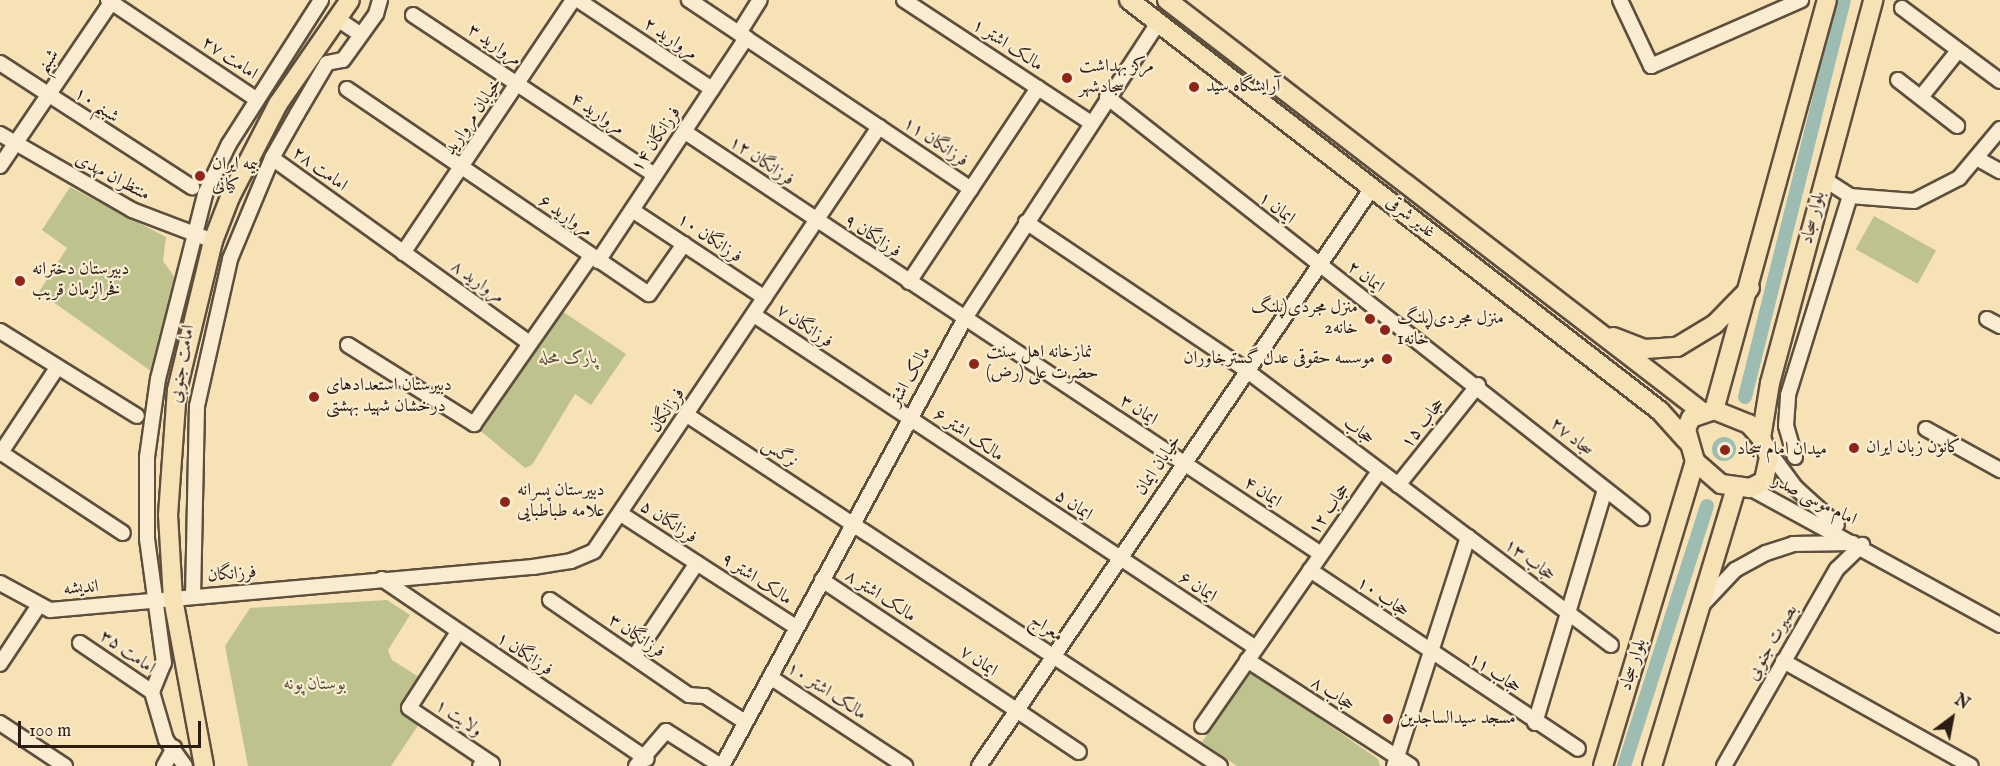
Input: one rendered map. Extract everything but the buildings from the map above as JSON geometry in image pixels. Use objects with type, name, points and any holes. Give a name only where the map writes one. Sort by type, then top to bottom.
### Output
[{"type":"main road","name":"امامت جنوبی","points":[[204,766],[173,599],[168,514],[175,409],[219,221],[278,104],[350,0]]},
{"type":"main road","name":"غدیر شرقی","points":[[1129,0],[1660,411],[1687,441]]},
{"type":"main road","points":[[1708,410],[1751,287],[1827,0]]},
{"type":"main road","name":"بلوار سجاد","points":[[1763,442],[1824,179],[1873,0]]},
{"type":"main road","name":"غدیر شرقی","points":[[1170,2],[1594,330],[1708,410]]},
{"type":"main road","points":[[1159,22],[1170,2]]},
{"type":"main road","points":[[1594,330],[1645,349],[1677,347],[1715,324],[1751,287]]},
{"type":"main road","points":[[1708,410],[1749,424],[1763,442],[1770,470],[1764,481],[1743,488],[1706,474],[1695,460],[1687,441],[1691,418],[1708,410]]},
{"type":"main road","name":"بلوار سجاد","points":[[1603,766],[1695,460]]},
{"type":"main road","points":[[1652,766],[1703,604],[1743,488]]},
{"type":"street","points":[[185,766],[166,740],[152,692],[164,663],[147,539],[147,457],[158,379],[191,237],[205,194],[256,99],[321,0]]},
{"type":"street","points":[[193,597],[196,406],[211,327],[239,233],[272,158],[327,63],[343,60],[380,0]]},
{"type":"street","name":"خیابان مروارید","points":[[403,253],[573,0]]},
{"type":"street","name":"مروارید ۲","points":[[578,0],[712,89]]},
{"type":"street","points":[[689,0],[879,127]]},
{"type":"street","name":"فرزانگان ۱۴","points":[[348,345],[474,424],[529,343],[632,210],[685,132],[712,89],[760,0]]},
{"type":"street","name":"مالک اشتر ۱","points":[[904,0],[1090,123]]},
{"type":"street","points":[[1620,0],[1651,66],[1801,0]]},
{"type":"street","name":"امامت ۲۷","points":[[111,1],[256,99]]},
{"type":"street","name":"شبنم","points":[[0,166],[111,1]]},
{"type":"street","points":[[1902,8],[1957,52],[2000,81]]},
{"type":"street","name":"مروارید ۳","points":[[413,15],[518,84]]},
{"type":"street","points":[[336,18],[360,34]]},
{"type":"street","name":"مالک اشتر","points":[[721,766],[965,318],[1090,123],[1159,22]]},
{"type":"street","points":[[1921,97],[1957,52]]},
{"type":"street","name":"شبنم ۱۰","points":[[0,63],[124,146],[192,187]]},
{"type":"street","points":[[1898,80],[1957,126]]},
{"type":"street","name":"مروارید ۴","points":[[518,84],[655,175]]},
{"type":"street","points":[[909,282],[1038,88]]},
{"type":"street","name":"مروارید ۶","points":[[347,89],[649,294],[684,244]]},
{"type":"street","name":"ایمان ۱","points":[[1107,98],[1317,265]]},
{"type":"street","name":"فرزانگان ۱۱","points":[[879,127],[971,189]]},
{"type":"street","name":"فرزانگان","points":[[173,599],[571,561],[594,551],[879,127]]},
{"type":"street","points":[[1824,179],[1850,196],[1914,201],[1959,178],[1978,159],[2000,129]]},
{"type":"street","name":"فرزانگان ۱۲","points":[[685,132],[816,221]]},
{"type":"street","name":"منتظران مهدی","points":[[0,134],[96,192],[191,237],[213,240]]},
{"type":"street","name":"امامت ۲۸","points":[[272,158],[403,253]]},
{"type":"street","points":[[1978,159],[2000,171]]},
{"type":"street","name":"خیابان ایمان","points":[[979,766],[1317,265],[1372,188]]},
{"type":"street","points":[[1795,457],[1786,426],[1788,395],[1850,196]]},
{"type":"street","name":"فرزانگان ۱۰","points":[[632,210],[765,298]]},
{"type":"street","points":[[219,221],[239,233]]},
{"type":"street","name":"فرزانگان ۹","points":[[816,221],[965,318]]},
{"type":"street","name":"حجاب","points":[[1026,222],[1246,370],[1468,537]]},
{"type":"street","name":"مروارید ۸","points":[[403,253],[529,343]]},
{"type":"street","name":"ایمان ۲","points":[[1317,265],[1478,385]]},
{"type":"street","name":"فرزانگان ۷","points":[[754,315],[909,418]]},
{"type":"street","name":"ایمان ۳","points":[[965,318],[1184,462]]},
{"type":"street","points":[[1987,319],[2000,326]]},
{"type":"street","points":[[0,331],[100,396],[137,416]]},
{"type":"street","points":[[57,368],[0,453],[123,533]]},
{"type":"street","name":"حجاب ۱۵","points":[[1398,485],[1478,385]]},
{"type":"street","name":"سجاد ۲۷","points":[[1478,385],[1642,518]]},
{"type":"street","name":"نرگس","points":[[687,415],[852,524]]},
{"type":"street","name":"مالک اشتر ۶","points":[[909,418],[1008,484]]},
{"type":"street","points":[[1926,429],[2000,470]]},
{"type":"street","points":[[1763,442],[1796,488],[1860,544],[2000,625]]},
{"type":"street","name":"ایمان ۴","points":[[1184,462],[1321,554]]},
{"type":"street","name":"حجاب ۱۲","points":[[1202,726],[1380,471]]},
{"type":"street","name":"ایمان ۵","points":[[1008,484],[1119,558]]},
{"type":"street","name":"امام موسی صدر","points":[[1743,488],[1860,544]]},
{"type":"street","points":[[1535,723],[1605,490]]},
{"type":"street","name":"فرزانگان ۵","points":[[621,514],[697,563]]},
{"type":"street","name":"معراج","points":[[852,524],[1220,766]]},
{"type":"street","points":[[1396,762],[1433,655],[1468,537]]},
{"type":"street","name":"حجاب ۱۳","points":[[1468,537],[1611,645]]},
{"type":"street","points":[[1703,604],[1735,570],[1766,553],[1803,543],[1860,544]]},
{"type":"street","name":"بصیرت جنوبی","points":[[1724,766],[1837,569],[1860,544]]},
{"type":"street","name":"ایمان ۶","points":[[1119,558],[1256,648]]},
{"type":"street","points":[[634,657],[697,563]]},
{"type":"street","name":"مالک اشتر ۹","points":[[697,563],[796,627]]},
{"type":"street","name":"حجاب ۱۰","points":[[1310,570],[1433,655]]},
{"type":"street","name":"فرزانگان ۱","points":[[382,579],[642,762]]},
{"type":"street","name":"مالک اشتر ۸","points":[[822,580],[919,644]]},
{"type":"street","points":[[0,583],[37,608],[0,664]]},
{"type":"street","name":"اندیشه","points":[[37,608],[173,599]]},
{"type":"street","name":"فرزانگان ۳","points":[[549,600],[689,694],[705,696],[745,722]]},
{"type":"street","name":"ولایت ۱","points":[[458,632],[409,708],[489,765]]},
{"type":"street","name":"امامت ۳۵","points":[[80,643],[152,692]]},
{"type":"street","name":"ایمان ۷","points":[[919,644],[1079,752]]},
{"type":"street","name":"حجاب ۱۱","points":[[1433,655],[1578,749]]},
{"type":"street","name":"حجاب ۸","points":[[1247,660],[1396,762],[1411,766]]},
{"type":"street","points":[[1783,661],[1971,766]]},
{"type":"street","name":"مالک اشتر ۱۰","points":[[770,677],[905,766]]},
{"type":"street","points":[[0,723],[65,766]]},
{"type":"street","points":[[642,762],[666,731],[721,766]]},
{"type":"street","points":[[164,766],[174,748]]},
{"type":"green space","points":[[70,187],[166,237],[163,261],[176,279],[155,374],[39,292],[67,248],[42,230]]},
{"type":"green space","points":[[1874,216],[1936,250],[1918,284],[1856,249]]},
{"type":"green space","name":"پارک محله","points":[[559,309],[626,354],[591,405],[575,394],[532,465],[525,468],[477,428]]},
{"type":"green space","name":"بوستان پونه","points":[[387,600],[410,615],[388,650],[392,660],[422,679],[402,711],[419,724],[391,766],[248,766],[225,646],[250,608]]},
{"type":"green space","points":[[1251,671],[1378,759],[1380,766],[1237,766],[1202,742]]},
{"type":"water","points":[[1724,437],[1732,441],[1736,449],[1732,457],[1724,461],[1716,457],[1712,449],[1716,441]]},
{"type":"waterway","points":[[1745,397],[1844,0]]},
{"type":"waterway","points":[[1624,766],[1707,506]]},
{"type":"place","name":"مرکز بهداشت سجادشهر","points":[[1067,78]]},
{"type":"place","name":"آرایشگاه سید","points":[[1194,87]]},
{"type":"place","name":"بیمه ایران کیانی","points":[[200,176]]},
{"type":"place","name":"دبیرستان دخترانه فخرالزمان قریب","points":[[20,281]]},
{"type":"place","name":"منزل مجردی(پلنگ خانه2","points":[[1370,319]]},
{"type":"place","name":"منزل مجردی(پلنگ خانه1","points":[[1385,330]]},
{"type":"place","name":"موسسه حقوقی عدل گسترخاوران","points":[[1387,359]]},
{"type":"place","name":"نمازخانه اهل سنت حضرت علی (رض)","points":[[974,364]]},
{"type":"place","name":"دبیرستان استعدادهای درخشان شهید بهشتی","points":[[314,397]]},
{"type":"place","name":"کانون زبان ایران","points":[[1854,448]]},
{"type":"place","name":"میدان امام سجاد","points":[[1725,450]]},
{"type":"place","name":"دبیرستان پسرانه علامه طباطبایی","points":[[505,502]]},
{"type":"place","name":"مسجد سیدالساجدین","points":[[1388,719]]}]
